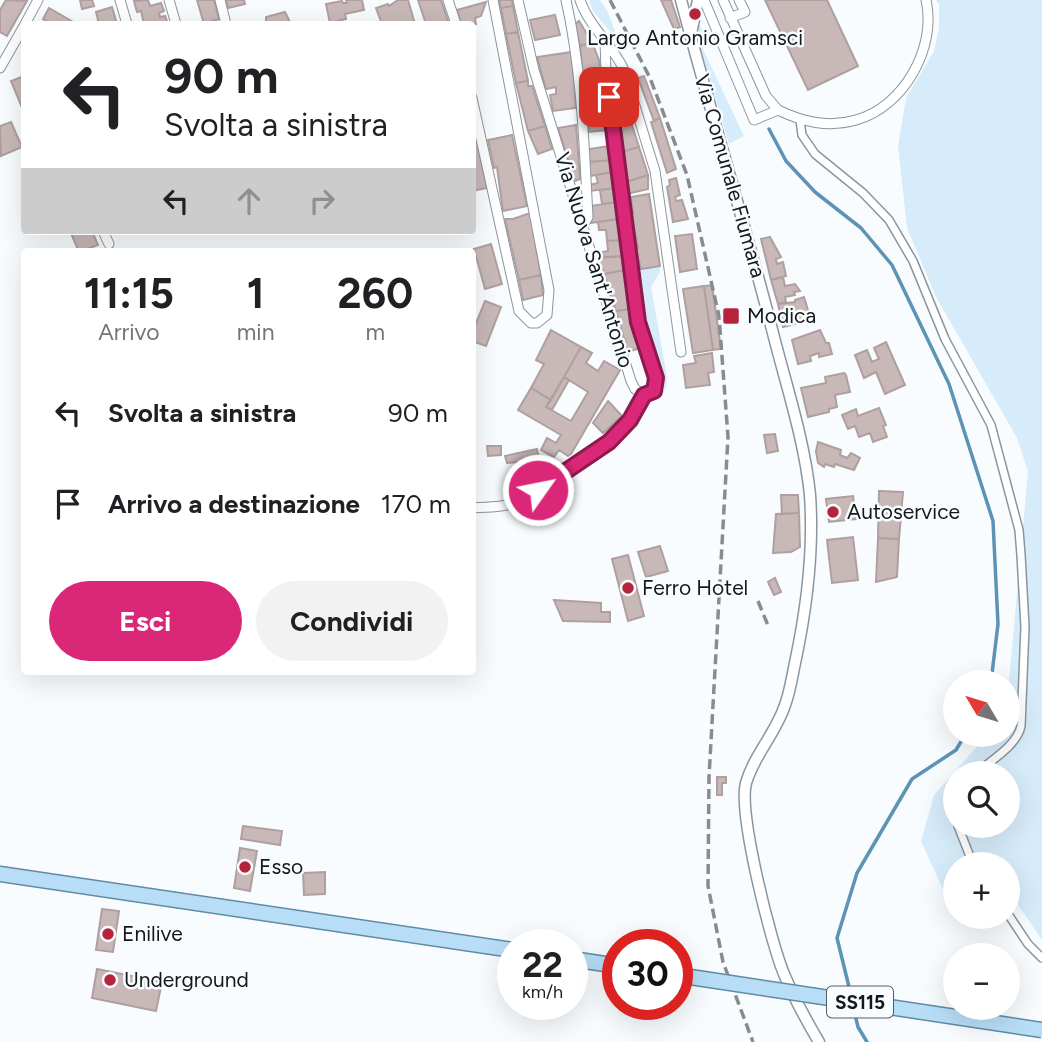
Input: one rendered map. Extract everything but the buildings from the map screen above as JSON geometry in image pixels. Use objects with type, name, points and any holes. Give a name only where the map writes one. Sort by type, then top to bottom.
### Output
[{"type":"main road","points":[[0,874],[497,948]]},
{"type":"main road","name":"SS115","points":[[693,977],[1042,1030]]},
{"type":"street","points":[[29,21],[38,0]]},
{"type":"street","points":[[121,0],[126,21]]},
{"type":"street","points":[[169,0],[175,21]]},
{"type":"street","points":[[220,0],[225,21]]},
{"type":"street","points":[[448,0],[455,21]]},
{"type":"street","name":"Via Nuova Sant'Antonio","points":[[476,116],[519,311],[531,323],[537,323],[547,314],[549,307],[547,279],[493,0]]},
{"type":"street","name":"Via Nuova Sant'Antonio","points":[[518,0],[534,70],[631,381],[639,393],[644,395],[654,391],[656,378],[638,322],[606,74],[605,39]]},
{"type":"street","points":[[566,0],[576,49],[584,135],[587,217],[583,224]]},
{"type":"street","points":[[580,0],[587,16],[617,54],[624,69],[655,171],[681,352]]},
{"type":"street","points":[[704,0],[754,120],[778,110]]},
{"type":"street","points":[[723,0],[765,96],[778,110],[800,120],[829,124],[859,120],[901,90],[916,66],[927,38],[930,24],[926,0]]},
{"type":"street","points":[[730,19],[745,12],[739,0]]},
{"type":"street","points":[[689,2],[714,27]]},
{"type":"street","points":[[689,2],[690,37]]},
{"type":"street","name":"Via Comunale Fiumara","points":[[689,2],[690,37],[745,222],[798,430],[810,494],[811,572],[802,631],[785,707],[758,756],[746,785],[745,810],[759,882],[782,971],[798,1007],[819,1042]]},
{"type":"street","points":[[0,68],[21,36]]},
{"type":"street","points":[[800,120],[802,135],[815,154],[863,193],[889,220],[913,261],[945,339],[991,425],[1018,530],[1025,627],[1019,734],[990,761]]},
{"type":"street","points":[[105,235],[109,244]]},
{"type":"street","points":[[476,508],[506,506],[522,500],[571,469],[609,442],[630,420],[644,395]]},
{"type":"street","points":[[1018,929],[1042,958]]},
{"type":"shaded area","points":[[589,0],[600,0],[607,10],[620,44],[593,11]]},
{"type":"shaded area","points":[[936,0],[1042,0],[1042,940],[1020,908],[1020,852],[943,852],[943,889],[921,841],[934,795],[943,785],[943,838],[1020,838],[1020,761],[964,761],[976,747],[1020,747],[1020,670],[1010,670],[1028,471],[1017,438],[936,297],[907,228],[898,146],[906,98],[934,51],[939,28],[939,4]]},
{"type":"shaded area","points":[[699,24],[709,41],[701,45],[744,136],[729,144],[694,26]]},
{"type":"shaded area","points":[[660,266],[660,272],[651,287],[667,377],[666,388],[660,398],[663,386],[644,325],[637,270]]},
{"type":"waterway","points":[[769,129],[786,161],[815,192],[861,228],[892,265],[949,384],[993,521],[998,624],[992,670]]},
{"type":"waterway","points":[[852,999],[837,938],[857,873],[912,779],[958,747]]},
{"type":"waterway","points":[[853,1006],[858,1027],[867,1042]]},
{"type":"railway","points":[[610,0],[650,78],[687,175],[719,316],[728,437],[709,777],[708,886],[723,962],[753,1042]]},
{"type":"railway","points":[[758,601],[769,628]]},
{"type":"place","name":"Largo Antonio Gramsci","points":[[695,14]]},
{"type":"place","name":"Modica","points":[[731,316]]},
{"type":"place","name":"Autoservice","points":[[833,512]]},
{"type":"place","name":"Ferro Hotel","points":[[628,588]]},
{"type":"place","name":"Esso","points":[[245,867]]},
{"type":"place","name":"Enilive","points":[[108,934]]},
{"type":"place","name":"Underground","points":[[110,980]]},
{"type":"route","points":[[538,490],[609,442],[630,420],[644,395],[650,394],[656,386],[656,378],[638,322],[609,97]]}]
